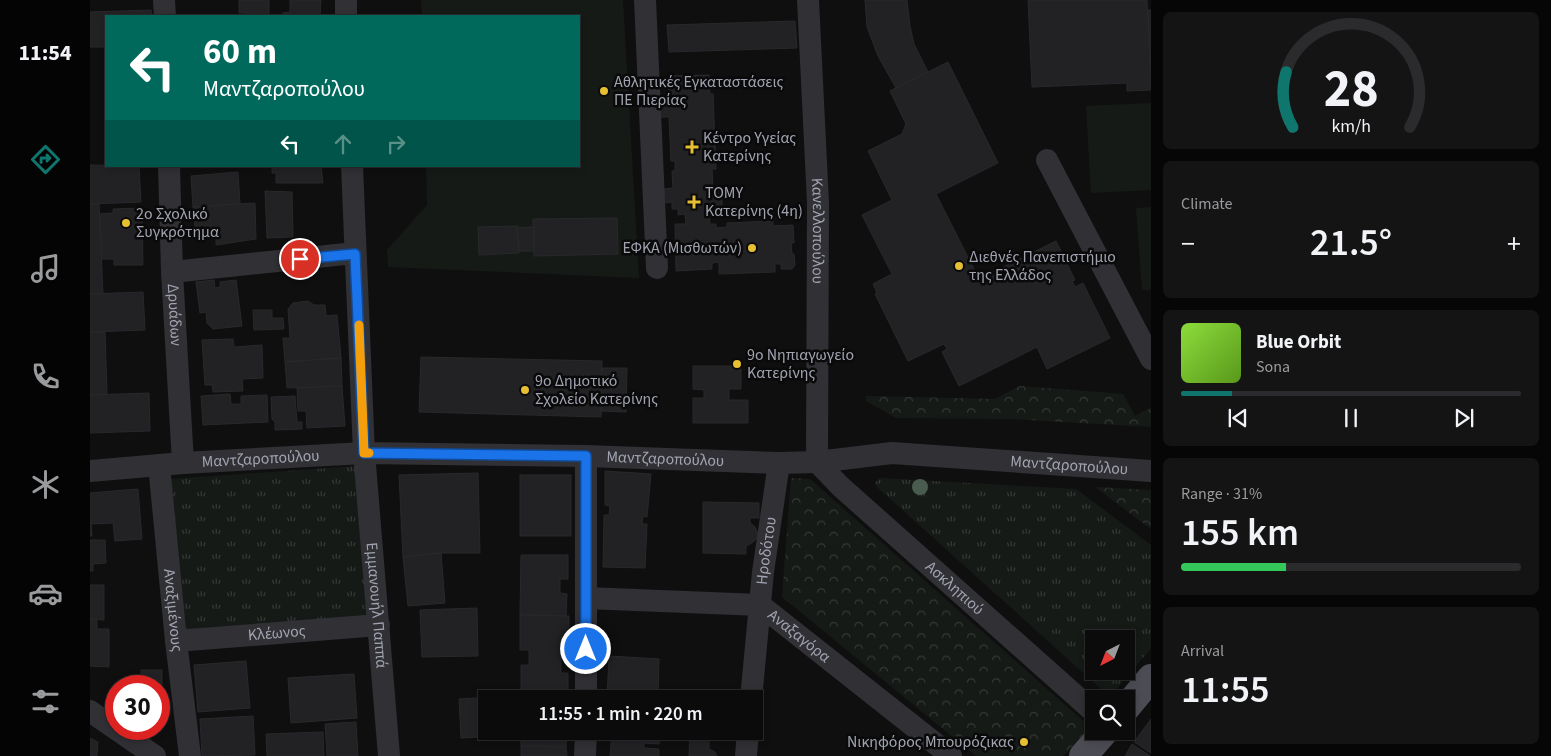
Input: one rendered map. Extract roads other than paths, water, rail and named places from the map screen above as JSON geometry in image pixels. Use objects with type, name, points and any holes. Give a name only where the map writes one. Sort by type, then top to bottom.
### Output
[{"type":"main road","points":[[1083,756],[1098,740]]},
{"type":"street","points":[[164,0],[165,15]]},
{"type":"street","points":[[346,0],[346,15]]},
{"type":"street","points":[[645,0],[657,268]]},
{"type":"street","name":"Κανελλοπούλου","points":[[808,0],[818,203],[817,462]]},
{"type":"street","points":[[1047,160],[1151,359]]},
{"type":"street","name":"Δρυάδων","points":[[169,167],[172,272],[183,463]]},
{"type":"street","name":"Εμμανουήλ Παππά","points":[[352,167],[364,453],[389,756]]},
{"type":"street","points":[[172,272],[355,254]]},
{"type":"street","name":"Μαντζαροπούλου","points":[[90,471],[183,463],[364,453],[586,456],[779,462],[817,462],[892,454],[1151,471]]},
{"type":"street","points":[[586,456],[586,690]]},
{"type":"street","name":"Ηροδότου","points":[[752,690],[763,572],[779,462]]},
{"type":"street","name":"Ασκληπιού","points":[[817,462],[840,486],[1085,704]]},
{"type":"street","name":"Αναξιμένους","points":[[159,465],[176,641],[190,756]]},
{"type":"street","name":"Αναξαγόρα","points":[[586,598],[760,605],[951,756]]},
{"type":"street","name":"Κλέωνος","points":[[176,641],[378,625]]},
{"type":"street","points":[[90,711],[155,756]]},
{"type":"street","points":[[586,740],[586,756]]},
{"type":"street","points":[[746,756],[747,740]]},
{"type":"place","name":"Αθλητικές Εγκαταστάσεις ΠΕ Πιερίας","points":[[604,91]]},
{"type":"place","name":"Κέντρο Υγείας Κατερίνης","points":[[692,147]]},
{"type":"place","name":"ΤΟΜΥ Κατερίνης (4η)","points":[[694,202]]},
{"type":"place","name":"2ο Σχολικό Συγκρότημα","points":[[126,223]]},
{"type":"place","name":"ΕΦΚΑ (Mισθωτών)","points":[[752,248]]},
{"type":"place","name":"Διεθνές Πανεπιστήμιο της Ελλάδος","points":[[959,266]]},
{"type":"place","name":"9ο Νηπιαγωγείο Κατερίνης","points":[[737,364]]},
{"type":"place","name":"9ο Δημοτικό Σχολείο Κατερίνης","points":[[525,390]]},
{"type":"place","name":"Νικηφόρος Μπουρόζικας","points":[[1024,742]]}]
